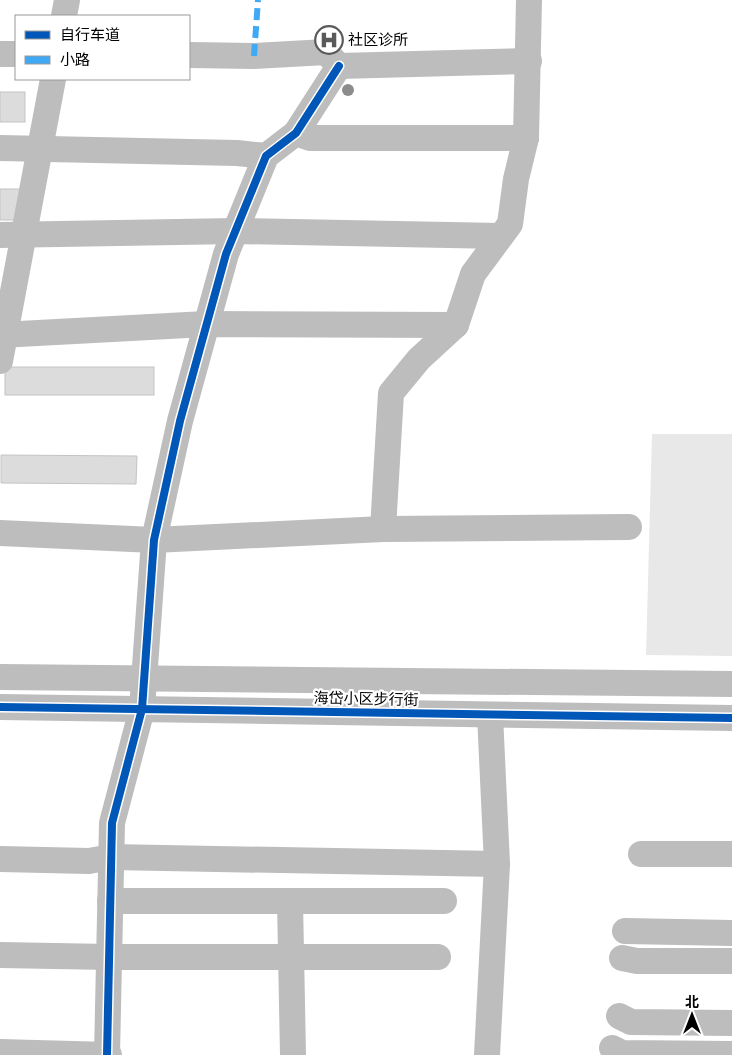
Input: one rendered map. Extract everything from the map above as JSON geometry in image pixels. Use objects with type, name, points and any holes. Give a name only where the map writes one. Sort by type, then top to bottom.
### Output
[{"type":"street","points":[[64,15],[67,0]]},
{"type":"street","points":[[383,529],[391,393],[419,359],[456,325],[472,274],[510,224],[516,179],[526,138],[529,0]]},
{"type":"street","points":[[190,55],[254,56],[326,52],[339,66],[529,61]]},
{"type":"street","points":[[0,54],[15,54]]},
{"type":"street","points":[[0,1052],[108,1055],[112,823],[142,709],[146,678],[154,540],[180,421],[226,254],[266,156],[296,133],[339,66]]},
{"type":"street","points":[[0,361],[12,234],[40,149],[53,80]]},
{"type":"street","points":[[296,133],[310,138],[526,138]]},
{"type":"street","points":[[0,148],[237,153],[266,156]]},
{"type":"street","points":[[12,234],[236,231],[501,236]]},
{"type":"street","points":[[3,334],[206,324],[456,325]]},
{"type":"street","points":[[0,533],[154,540],[383,529],[629,527]]},
{"type":"street","name":"海岱小区步行街","points":[[0,677],[732,684]]},
{"type":"street","name":"海岱小区步行街","points":[[0,707],[732,718]]},
{"type":"street","points":[[487,1055],[497,864],[490,714]]},
{"type":"street","points":[[641,854],[732,854]]},
{"type":"street","points":[[0,859],[89,861],[111,857],[497,864]]},
{"type":"street","points":[[110,901],[444,901]]},
{"type":"street","points":[[290,901],[293,1055]]},
{"type":"street","points":[[625,931],[732,933]]},
{"type":"street","points":[[0,955],[109,957],[438,957]]},
{"type":"street","points":[[622,958],[637,961],[732,961]]},
{"type":"street","points":[[619,1016],[631,1022],[732,1023]]},
{"type":"street","points":[[612,1048],[622,1053],[732,1054]]},
{"type":"shaded area","points":[[652,434],[732,434],[732,656],[646,655]]},
{"type":"building","points":[[0,92],[25,92],[25,122],[0,122]]},
{"type":"building","points":[[0,189],[22,189],[22,220],[0,220]]},
{"type":"building","points":[[5,367],[154,367],[154,395],[5,395]]},
{"type":"building","points":[[1,455],[137,456],[136,484],[1,483]]},
{"type":"marked path","points":[[254,56],[258,0]]},
{"type":"cycle path","points":[[107,1055],[112,823],[142,709],[154,540],[180,421],[226,254],[266,156],[296,133],[339,66]]},
{"type":"cycle path","points":[[0,707],[732,718]]},
{"type":"place","name":"社区诊所","points":[[329,40]]}]
